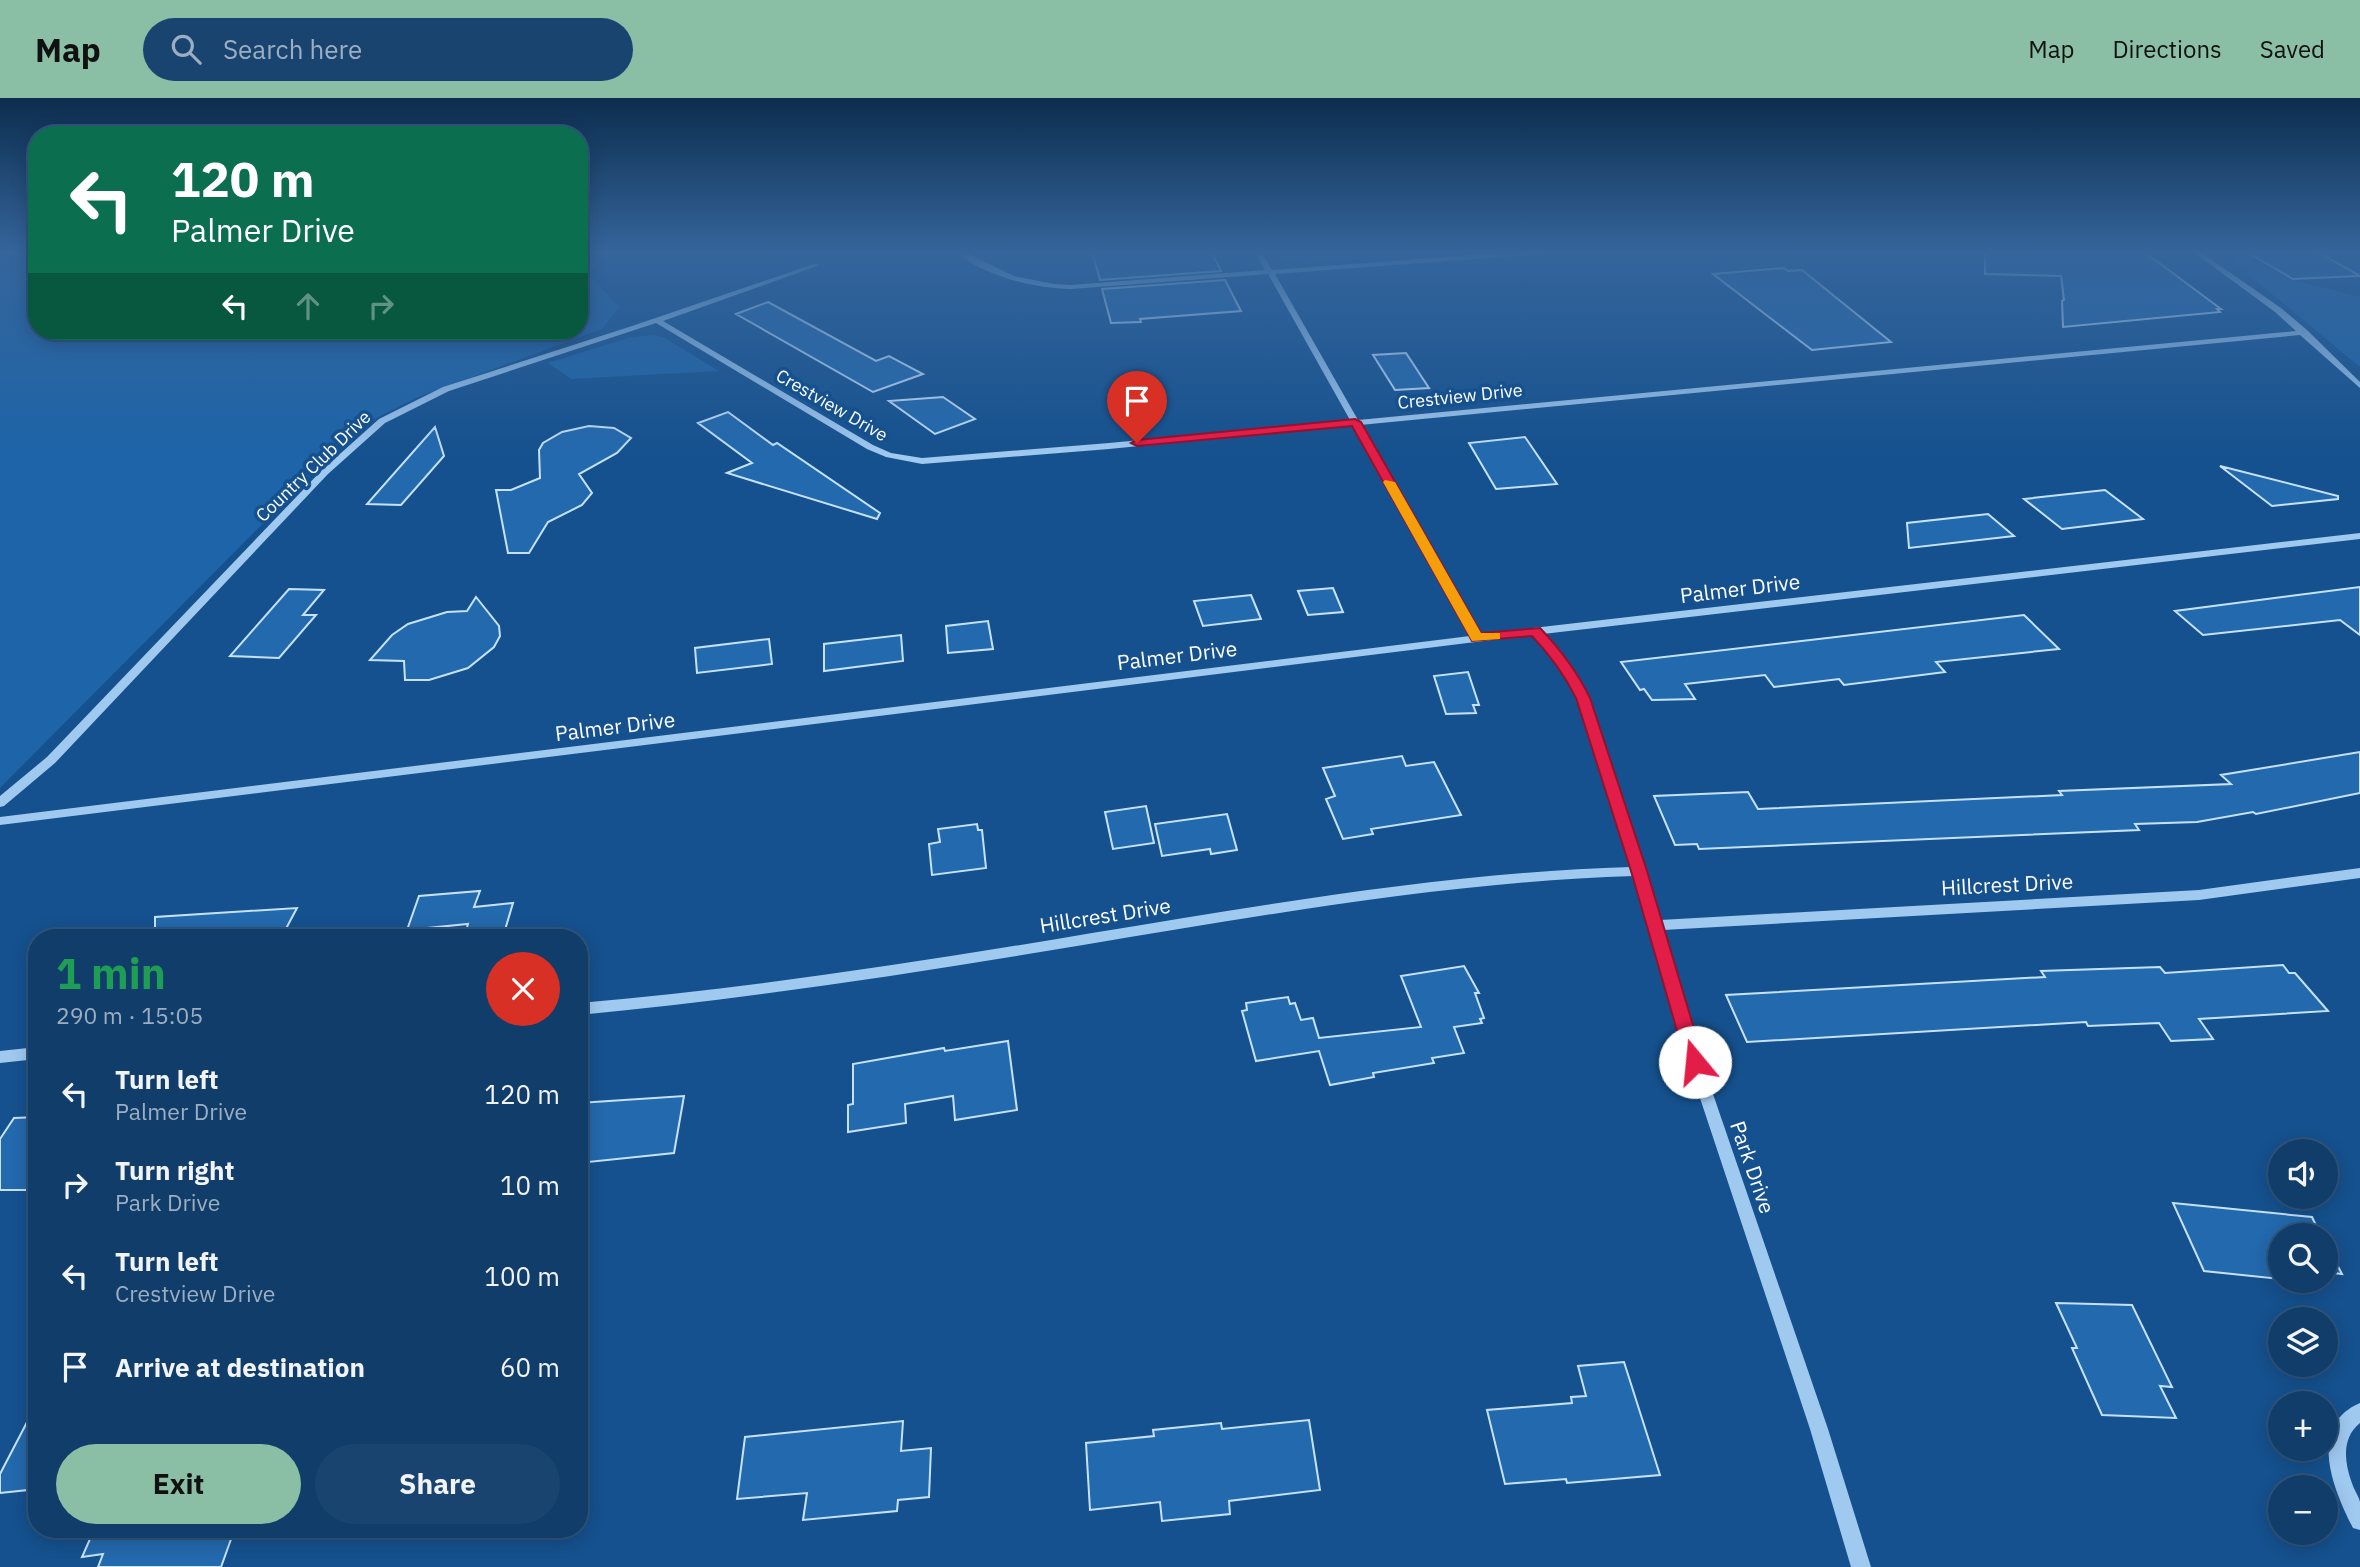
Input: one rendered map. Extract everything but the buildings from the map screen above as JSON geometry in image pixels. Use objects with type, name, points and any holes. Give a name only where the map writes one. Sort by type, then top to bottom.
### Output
[{"type":"street","name":"Crestview Drive","points":[[656,320],[870,447],[909,459],[940,460],[2304,332]]},
{"type":"street","name":"Country Club Drive","points":[[0,803],[51,760],[357,440],[382,421],[446,389],[656,320]]},
{"type":"street","points":[[1297,320],[1477,638]]},
{"type":"street","points":[[2289,320],[2360,386]]},
{"type":"street","name":"Palmer Drive","points":[[0,821],[1477,638],[2360,536]]},
{"type":"street","name":"Park Drive","points":[[1535,631],[1556,653],[1583,698],[1639,871],[1695,1062],[1819,1430],[1861,1567]]},
{"type":"street","name":"Hillcrest Drive","points":[[588,1008],[755,992],[1279,908],[1445,885],[1550,874],[1639,871]]},
{"type":"street","name":"Hillcrest Drive","points":[[1654,925],[2199,895],[2360,873]]},
{"type":"street","points":[[0,1057],[28,1054]]},
{"type":"street","points":[[2360,1412],[2342,1432],[2337,1448],[2338,1467],[2346,1496],[2360,1521]]},
{"type":"shaded area","points":[[0,320],[28,320],[28,340],[572,340],[418,397],[359,427],[0,788]]},
{"type":"shaded area","points":[[588,320],[609,320],[602,329],[588,334]]},
{"type":"shaded area","points":[[2303,320],[2360,320],[2360,367]]},
{"type":"shaded area","points":[[653,335],[663,337],[719,371],[571,379],[548,363],[628,338]]},
{"type":"slow traffic","points":[[1389,482],[1477,638],[1496,636]]},
{"type":"route","points":[[1137,443],[1355,422],[1477,638],[1535,631],[1556,653],[1575,681],[1583,698],[1639,871],[1695,1062]]}]
